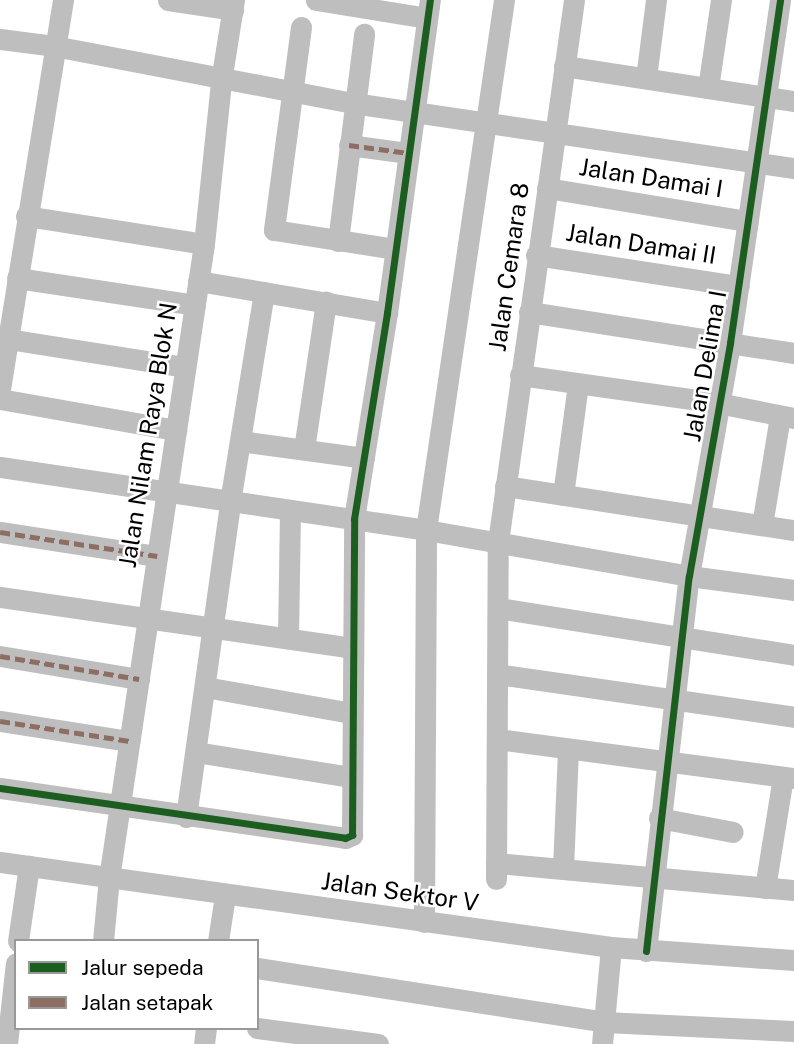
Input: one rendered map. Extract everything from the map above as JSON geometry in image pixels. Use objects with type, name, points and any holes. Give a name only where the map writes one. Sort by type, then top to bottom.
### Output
[{"type":"street","points":[[0,389],[6,333],[63,0]]},
{"type":"street","points":[[168,0],[233,5]]},
{"type":"street","points":[[0,788],[186,817],[347,838],[353,832],[350,777],[354,519],[387,313],[429,9],[316,0]]},
{"type":"street","points":[[424,922],[426,530],[504,0]]},
{"type":"street","name":"Jalan Cemara 8","points":[[563,869],[496,871],[498,542],[536,255],[574,0]]},
{"type":"street","points":[[646,78],[656,0]]},
{"type":"street","points":[[708,88],[721,0]]},
{"type":"street","name":"Jalan Delima I","points":[[646,951],[659,818],[676,700],[689,576],[730,343],[765,97],[785,33],[780,0]]},
{"type":"street","name":"Jalan Nilam Raya Blok N","points":[[103,939],[119,806],[204,244],[221,81],[233,5]]},
{"type":"street","points":[[300,27],[274,230],[395,249]]},
{"type":"street","points":[[338,241],[353,103],[364,34]]},
{"type":"street","points":[[0,39],[54,46],[221,81],[413,113],[486,121],[794,168]]},
{"type":"street","points":[[564,66],[794,101]]},
{"type":"street","points":[[349,145],[408,153]]},
{"type":"street","name":"Jalan Damai I","points":[[547,188],[747,220]]},
{"type":"street","points":[[26,216],[204,244]]},
{"type":"street","name":"Jalan Damai II","points":[[536,255],[739,286]]},
{"type":"street","points":[[17,278],[195,305]]},
{"type":"street","points":[[198,281],[387,313]]},
{"type":"street","points":[[186,817],[230,502],[264,292]]},
{"type":"street","points":[[304,449],[326,302]]},
{"type":"street","points":[[529,312],[794,351]]},
{"type":"street","points":[[6,333],[185,367]]},
{"type":"street","points":[[520,375],[718,403],[787,417],[762,525]]},
{"type":"street","points":[[564,495],[578,384]]},
{"type":"street","points":[[0,399],[176,430]]},
{"type":"street","points":[[240,441],[364,458]]},
{"type":"street","points":[[0,467],[426,530],[689,576],[794,590]]},
{"type":"street","points":[[505,486],[794,530]]},
{"type":"street","points":[[288,638],[290,510]]},
{"type":"street","points":[[0,532],[157,556]]},
{"type":"street","points":[[0,597],[352,649]]},
{"type":"street","points":[[498,608],[794,655]]},
{"type":"street","points":[[0,656],[139,678]]},
{"type":"street","points":[[497,674],[794,717]]},
{"type":"street","points":[[205,687],[351,713]]},
{"type":"street","points":[[0,721],[129,741]]},
{"type":"street","points":[[497,739],[788,777],[765,888]]},
{"type":"street","points":[[568,750],[563,869],[794,890]]},
{"type":"street","points":[[195,752],[350,777]]},
{"type":"street","points":[[659,818],[733,832]]},
{"type":"street","name":"Jalan Sektor V","points":[[0,862],[611,947],[794,960]]},
{"type":"street","points":[[13,934],[29,866]]},
{"type":"street","points":[[218,939],[225,895]]},
{"type":"street","points":[[602,1044],[611,947]]},
{"type":"street","points":[[259,968],[604,1022],[794,1031]]},
{"type":"street","points":[[7,1044],[8,1013],[14,975]]},
{"type":"street","points":[[262,1033],[378,1044]]},
{"type":"marked path","points":[[349,145],[408,153]]},
{"type":"marked path","points":[[0,532],[157,556]]},
{"type":"marked path","points":[[0,656],[139,679]]},
{"type":"marked path","points":[[0,721],[129,741]]},
{"type":"cycle path","points":[[0,788],[345,838],[352,835],[354,519],[387,313],[430,0]]},
{"type":"cycle path","points":[[646,951],[689,576],[730,343],[780,0]]}]
